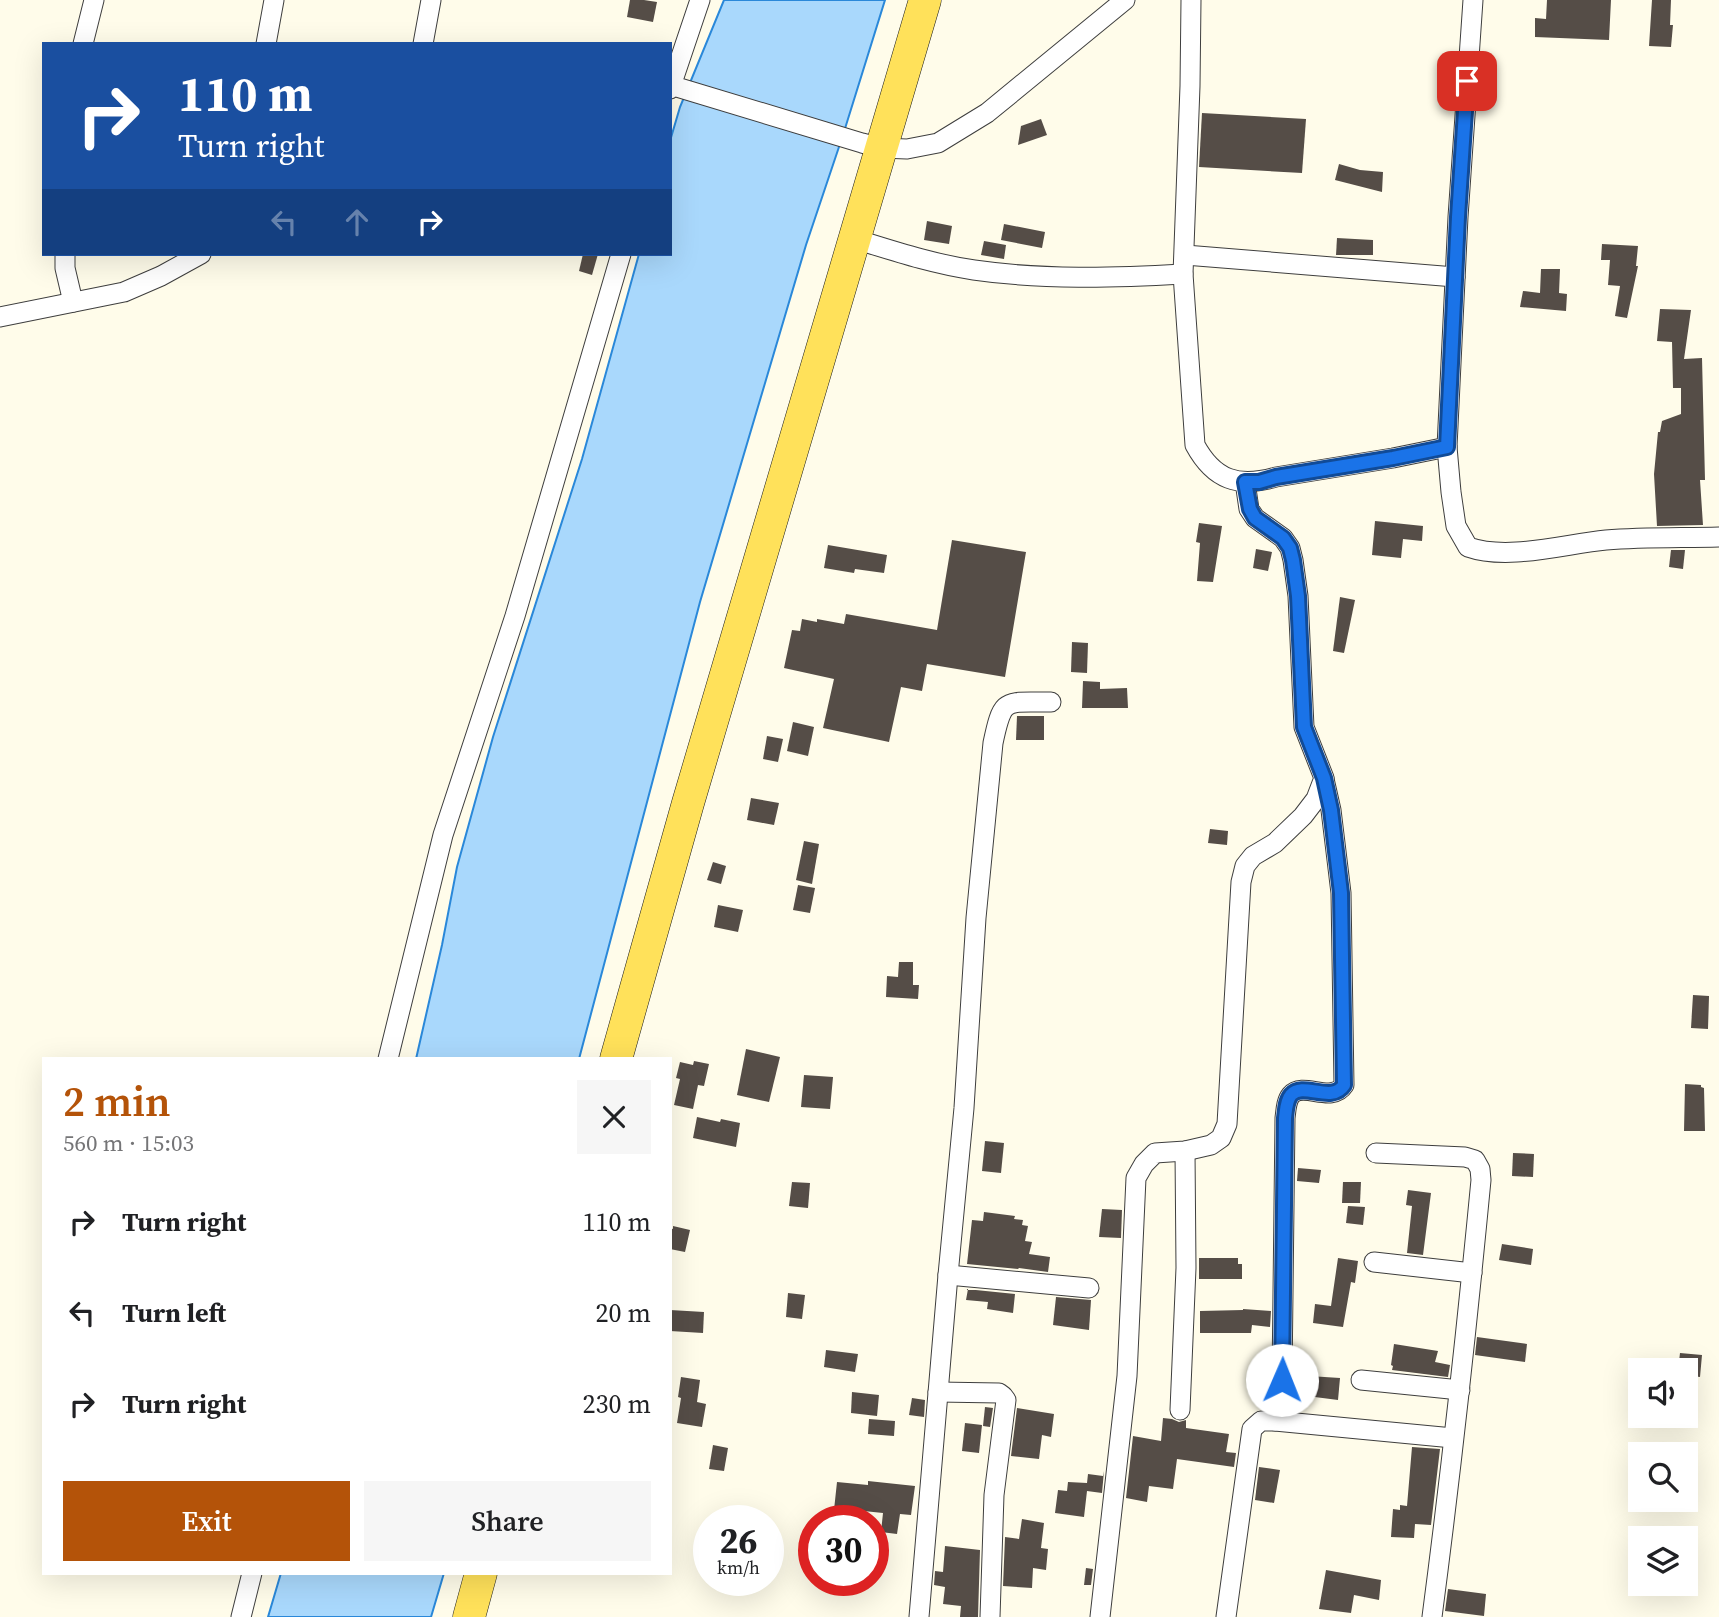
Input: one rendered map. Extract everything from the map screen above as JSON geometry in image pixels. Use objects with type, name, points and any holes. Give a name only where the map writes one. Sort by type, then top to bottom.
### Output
[{"type":"main road","points":[[617,1057],[688,803],[855,239],[871,146],[925,0]]},
{"type":"main road","points":[[469,1617],[480,1575]]},
{"type":"street","points":[[84,42],[94,0]]},
{"type":"street","points":[[266,42],[274,0]]},
{"type":"street","points":[[424,42],[431,0]]},
{"type":"street","points":[[700,0],[673,87],[871,146],[907,149],[938,143],[987,113],[1125,0]]},
{"type":"street","points":[[1191,0],[1184,264],[1195,445],[1201,457],[1226,478],[1259,482],[1447,447]]},
{"type":"street","points":[[1473,0],[1447,447],[1457,526],[1468,547],[1480,551],[1520,551],[1605,541],[1719,537]]},
{"type":"street","points":[[855,239],[910,257],[974,270],[1026,275],[1132,277],[1184,264],[1455,277]]},
{"type":"street","points":[[65,256],[73,302]]},
{"type":"street","points":[[0,317],[124,292],[197,256]]},
{"type":"street","points":[[388,1057],[443,835],[515,616],[620,256]]},
{"type":"street","points":[[1245,482],[1250,509],[1255,518],[1283,538],[1290,548],[1293,560],[1298,596],[1304,727],[1324,778],[1331,810],[1341,893],[1344,1085],[1335,1093],[1297,1090],[1287,1102],[1282,1380],[1275,1421]]},
{"type":"street","points":[[919,1617],[964,1108],[976,918],[993,743],[1003,708],[1010,703],[1051,702]]},
{"type":"street","points":[[1100,1617],[1127,1376],[1136,1178],[1144,1164],[1155,1153],[1210,1145],[1222,1138],[1227,1124],[1241,882],[1245,866],[1253,856],[1275,843],[1304,816],[1316,799],[1324,778]]},
{"type":"street","points":[[1180,1410],[1186,1268],[1185,1150]]},
{"type":"street","points":[[1376,1153],[1465,1157],[1475,1160],[1480,1169],[1460,1390],[1432,1617]]},
{"type":"street","points":[[1374,1262],[1472,1272]]},
{"type":"street","points":[[948,1275],[1090,1288]]},
{"type":"street","points":[[1361,1380],[1460,1390]]},
{"type":"street","points":[[938,1392],[999,1393],[1006,1400],[994,1495],[990,1617]]},
{"type":"street","points":[[1226,1617],[1252,1429],[1261,1421],[1453,1437]]},
{"type":"street","points":[[241,1617],[252,1575]]},
{"type":"water","points":[[724,0],[885,0],[806,245],[700,602],[580,1057],[416,1057],[457,867],[493,737],[582,459],[638,256],[672,256],[672,134],[680,107]]},
{"type":"water","points":[[280,1575],[443,1575],[431,1617],[268,1617]]},
{"type":"building","points":[[630,0],[657,2],[653,22],[627,17]]},
{"type":"building","points":[[1547,0],[1611,0],[1609,40],[1535,37],[1535,18],[1546,19]]},
{"type":"building","points":[[1652,0],[1671,0],[1671,47],[1649,46]]},
{"type":"building","points":[[1202,113],[1306,119],[1302,173],[1199,167]]},
{"type":"building","points":[[1041,119],[1047,135],[1018,145],[1021,126]]},
{"type":"building","points":[[1339,164],[1360,170],[1383,172],[1382,192],[1335,180]]},
{"type":"building","points":[[927,221],[952,226],[949,244],[924,240]]},
{"type":"building","points":[[1004,224],[1045,232],[1042,248],[1001,240]]},
{"type":"building","points":[[1337,238],[1373,240],[1373,255],[1336,255]]},
{"type":"building","points":[[984,241],[1006,245],[1004,259],[981,255]]},
{"type":"building","points":[[1602,244],[1638,246],[1638,266],[1627,318],[1615,316],[1620,286],[1608,285],[1610,260],[1601,260]]},
{"type":"building","points":[[583,256],[597,256],[592,275],[579,271]]},
{"type":"building","points":[[1541,269],[1560,269],[1559,293],[1567,294],[1566,311],[1520,307],[1523,291],[1540,293]]},
{"type":"building","points":[[1660,309],[1691,310],[1684,359],[1702,358],[1705,480],[1700,480],[1703,525],[1657,526],[1654,474],[1658,432],[1662,421],[1681,414],[1681,388],[1673,388],[1672,342],[1657,341]]},
{"type":"building","points":[[1375,521],[1423,526],[1422,541],[1403,539],[1401,558],[1372,555]]},
{"type":"building","points":[[1199,523],[1222,526],[1213,582],[1197,581],[1200,543],[1196,542]]},
{"type":"building","points":[[952,540],[1026,552],[1005,677],[927,664],[922,691],[901,687],[889,742],[823,728],[834,679],[784,668],[792,630],[800,631],[802,619],[844,624],[846,614],[937,630]]},
{"type":"building","points":[[828,545],[887,555],[884,573],[855,569],[854,573],[824,568]]},
{"type":"building","points":[[1256,549],[1272,552],[1268,571],[1253,568]]},
{"type":"building","points":[[1671,550],[1685,550],[1683,569],[1669,567]]},
{"type":"building","points":[[1340,597],[1355,600],[1344,653],[1333,651]]},
{"type":"building","points":[[1072,642],[1088,643],[1087,673],[1071,672]]},
{"type":"building","points":[[1083,681],[1100,682],[1100,689],[1127,688],[1128,708],[1082,708]]},
{"type":"building","points":[[1017,716],[1044,716],[1044,740],[1016,740]]},
{"type":"building","points":[[793,722],[814,727],[808,756],[787,751]]},
{"type":"building","points":[[767,736],[783,739],[778,762],[763,759]]},
{"type":"building","points":[[751,798],[779,803],[774,825],[747,820]]},
{"type":"building","points":[[1210,829],[1228,831],[1227,845],[1208,843]]},
{"type":"building","points":[[804,841],[819,844],[812,884],[796,880]]},
{"type":"building","points":[[713,862],[726,866],[721,884],[707,880]]},
{"type":"building","points":[[798,885],[815,888],[810,913],[793,910]]},
{"type":"building","points":[[718,905],[743,910],[738,932],[714,927]]},
{"type":"building","points":[[899,962],[913,962],[913,985],[919,985],[918,999],[886,997],[887,976],[898,977]]},
{"type":"building","points":[[1693,995],[1709,996],[1708,1029],[1691,1028]]},
{"type":"building","points":[[746,1049],[780,1057],[769,1102],[737,1095]]},
{"type":"building","points":[[694,1061],[709,1064],[704,1086],[698,1085],[693,1109],[674,1105],[680,1079],[676,1078],[680,1062],[693,1065]]},
{"type":"building","points":[[804,1075],[833,1077],[830,1109],[801,1107]]},
{"type":"building","points":[[1685,1084],[1701,1085],[1704,1088],[1705,1131],[1684,1131]]},
{"type":"building","points":[[697,1117],[740,1123],[736,1147],[693,1138]]},
{"type":"building","points":[[985,1141],[1004,1143],[1001,1173],[982,1171]]},
{"type":"building","points":[[1513,1153],[1534,1154],[1533,1177],[1512,1176]]},
{"type":"building","points":[[1298,1168],[1321,1170],[1319,1183],[1297,1181]]},
{"type":"building","points":[[792,1182],[810,1183],[808,1208],[789,1206]]},
{"type":"building","points":[[1343,1182],[1361,1182],[1360,1203],[1342,1203]]},
{"type":"building","points":[[1408,1190],[1431,1193],[1423,1255],[1407,1253],[1412,1206],[1406,1205]]},
{"type":"building","points":[[1348,1206],[1365,1207],[1363,1225],[1346,1223]]},
{"type":"building","points":[[1102,1209],[1122,1210],[1121,1238],[1099,1237]]},
{"type":"building","points":[[984,1212],[1015,1216],[1014,1219],[1023,1220],[1022,1225],[1028,1226],[1025,1241],[1032,1242],[1029,1254],[1050,1257],[1048,1272],[967,1264],[972,1220],[983,1221]]},
{"type":"building","points":[[673,1226],[690,1230],[685,1252],[672,1249]]},
{"type":"building","points":[[1502,1244],[1533,1249],[1531,1265],[1499,1260]]},
{"type":"building","points":[[1199,1258],[1238,1258],[1238,1264],[1242,1264],[1242,1279],[1199,1279]]},
{"type":"building","points":[[1338,1258],[1358,1261],[1355,1283],[1351,1282],[1343,1327],[1313,1323],[1315,1304],[1331,1306]]},
{"type":"building","points":[[968,1289],[1015,1294],[1013,1313],[987,1309],[988,1302],[966,1300]]},
{"type":"building","points":[[788,1293],[805,1295],[802,1319],[786,1317]]},
{"type":"building","points":[[1056,1297],[1091,1300],[1089,1330],[1053,1325]]},
{"type":"building","points":[[672,1310],[704,1312],[703,1333],[672,1331]]},
{"type":"building","points":[[1200,1311],[1271,1311],[1270,1327],[1252,1325],[1251,1333],[1200,1333]]},
{"type":"building","points":[[1477,1337],[1527,1344],[1525,1362],[1475,1355]]},
{"type":"building","points":[[1394,1344],[1438,1351],[1435,1362],[1450,1365],[1448,1377],[1392,1370]]},
{"type":"building","points":[[826,1350],[858,1354],[855,1372],[824,1367]]},
{"type":"building","points":[[1680,1353],[1702,1355],[1700,1377],[1698,1358],[1679,1358]]},
{"type":"building","points":[[1309,1376],[1340,1378],[1338,1400],[1307,1396]]},
{"type":"building","points":[[681,1377],[700,1380],[697,1402],[706,1404],[702,1427],[677,1423]]},
{"type":"building","points":[[852,1392],[879,1395],[877,1416],[851,1413]]},
{"type":"building","points":[[912,1398],[925,1400],[924,1417],[909,1415]]},
{"type":"building","points":[[985,1407],[993,1408],[990,1427],[983,1426]]},
{"type":"building","points":[[1017,1408],[1054,1414],[1051,1437],[1042,1435],[1039,1459],[1011,1456]]},
{"type":"building","points":[[1163,1418],[1179,1422],[1186,1420],[1186,1428],[1229,1434],[1226,1452],[1236,1453],[1234,1467],[1177,1459],[1173,1489],[1149,1486],[1147,1502],[1126,1498],[1133,1436],[1161,1441]]},
{"type":"building","points":[[869,1419],[895,1421],[894,1436],[868,1434]]},
{"type":"building","points":[[965,1423],[982,1425],[979,1453],[962,1451]]},
{"type":"building","points":[[713,1445],[728,1448],[724,1471],[709,1469]]},
{"type":"building","points":[[1412,1447],[1440,1449],[1431,1525],[1415,1524],[1414,1538],[1391,1537],[1393,1509],[1400,1510],[1400,1505],[1407,1506]]},
{"type":"building","points":[[1259,1467],[1280,1470],[1274,1503],[1255,1500]]},
{"type":"building","points":[[1104,1471],[1102,1493],[1087,1491],[1084,1517],[1055,1513],[1058,1490],[1067,1491],[1068,1482],[1087,1483],[1088,1474],[1103,1476]]},
{"type":"building","points":[[868,1481],[915,1486],[911,1515],[900,1514],[897,1534],[889,1533],[889,1505],[835,1505],[837,1482],[868,1485]]},
{"type":"building","points":[[1022,1519],[1044,1523],[1041,1548],[1048,1549],[1046,1570],[1033,1568],[1032,1588],[1003,1586],[1005,1537],[1019,1539]]},
{"type":"building","points":[[945,1546],[980,1550],[978,1617],[960,1617],[961,1606],[943,1604],[945,1587],[934,1585],[935,1571],[943,1572]]},
{"type":"building","points":[[1086,1568],[1093,1569],[1091,1585],[1084,1585]]},
{"type":"building","points":[[1326,1570],[1381,1580],[1379,1600],[1354,1595],[1351,1613],[1319,1609]]},
{"type":"building","points":[[1448,1589],[1486,1594],[1484,1616],[1445,1611]]},
{"type":"route","points":[[1282,1380],[1285,1118],[1287,1102],[1297,1090],[1335,1093],[1344,1085],[1341,893],[1331,810],[1324,778],[1304,727],[1298,596],[1293,560],[1290,548],[1283,538],[1255,518],[1250,509],[1245,482],[1259,482],[1447,447],[1467,81]]}]
